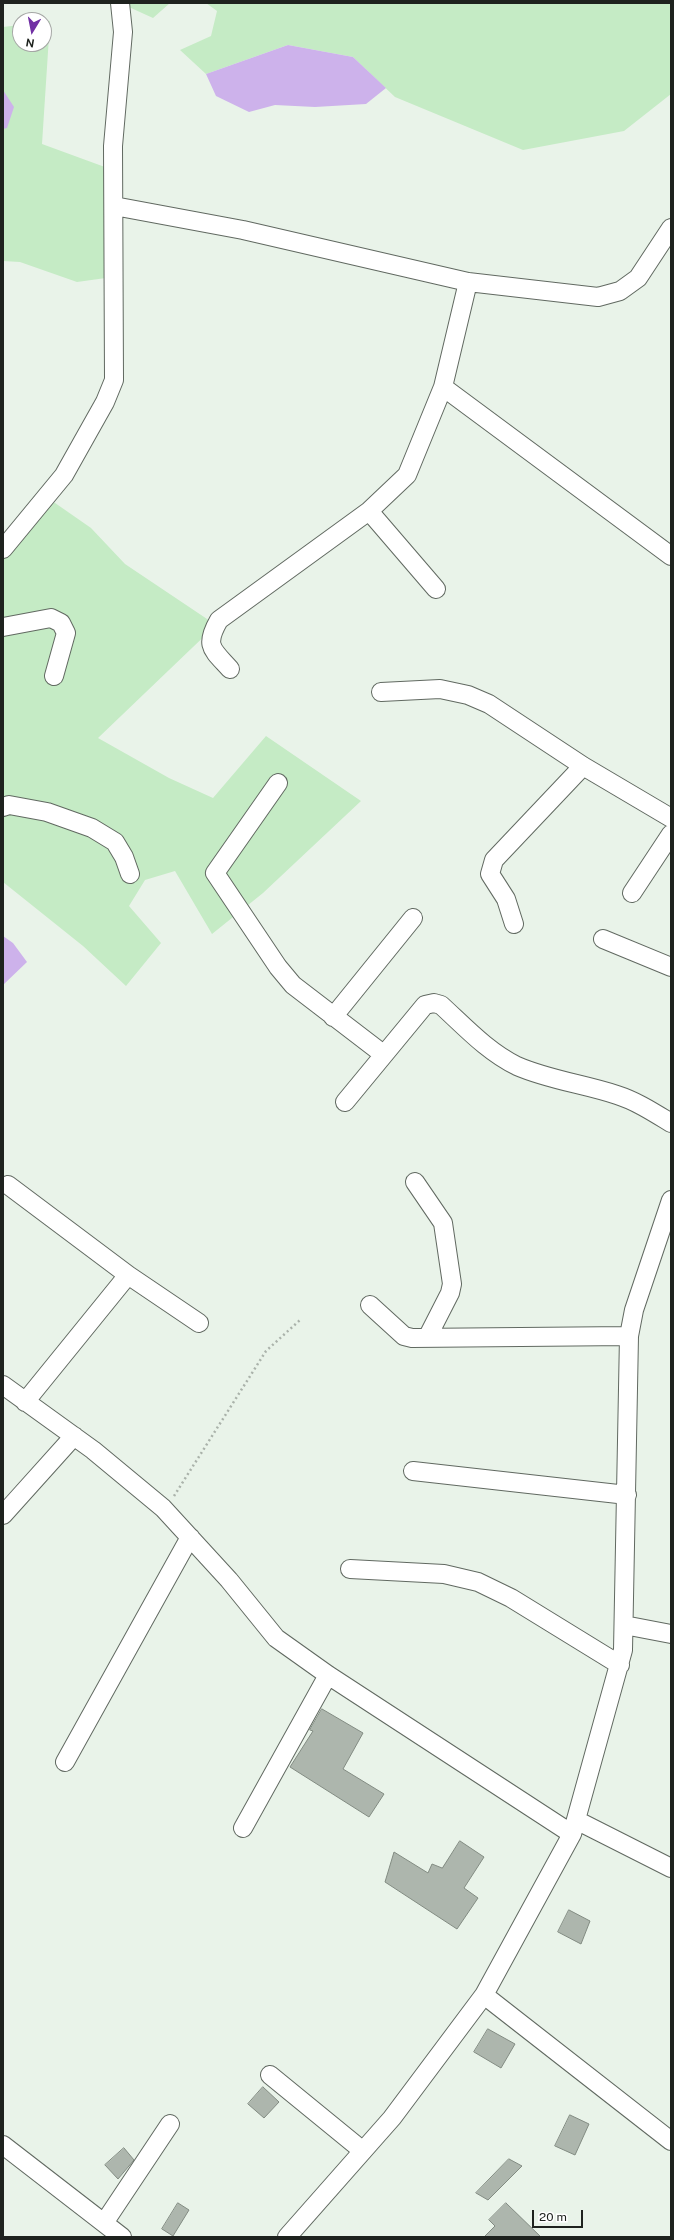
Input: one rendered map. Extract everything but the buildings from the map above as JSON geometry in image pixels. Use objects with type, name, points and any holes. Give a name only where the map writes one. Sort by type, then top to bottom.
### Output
[{"type":"street","points":[[5,542],[64,475],[105,402],[114,380],[114,206],[112,146],[122,32],[120,3]]},
{"type":"street","points":[[114,206],[243,230],[468,282],[598,297],[620,291],[638,278],[671,228]]},
{"type":"street","points":[[230,669],[212,649],[211,634],[219,620],[369,510],[407,475],[442,387],[468,282]]},
{"type":"street","points":[[442,387],[671,556]]},
{"type":"street","points":[[369,510],[436,589]]},
{"type":"street","points":[[3,628],[51,618],[61,623],[66,633],[54,676]]},
{"type":"street","points":[[381,692],[440,689],[468,695],[489,704],[584,766],[671,818]]},
{"type":"street","points":[[514,924],[506,898],[490,874],[491,866],[494,860],[584,766]]},
{"type":"street","points":[[278,782],[215,873],[283,973],[293,985],[383,1054]]},
{"type":"street","points":[[3,807],[9,805],[47,812],[92,828],[115,842],[130,874]]},
{"type":"street","points":[[632,893],[671,834]]},
{"type":"street","points":[[333,1017],[413,918]]},
{"type":"street","points":[[603,939],[671,967]]},
{"type":"street","points":[[345,1102],[383,1054],[425,1005],[434,1003],[441,1005],[496,1055],[517,1066],[617,1095],[638,1103],[671,1123]]},
{"type":"street","points":[[415,1182],[443,1224],[452,1284],[450,1293],[427,1338]]},
{"type":"street","points":[[8,1185],[128,1275],[199,1323]]},
{"type":"street","points":[[287,2237],[392,2118],[484,1994],[574,1827],[623,1650],[629,1336],[634,1310],[671,1200]]},
{"type":"street","points":[[26,1402],[128,1275]]},
{"type":"street","points":[[370,1305],[404,1336],[427,1338],[629,1336]]},
{"type":"street","points":[[3,1385],[74,1436],[163,1508],[190,1537],[276,1638],[328,1675],[574,1827],[671,1868]]},
{"type":"street","points":[[3,1515],[74,1436]]},
{"type":"street","points":[[413,1471],[626,1496]]},
{"type":"street","points":[[65,1762],[190,1537]]},
{"type":"street","points":[[350,1569],[444,1574],[478,1582],[511,1598],[620,1665]]},
{"type":"street","points":[[624,1625],[671,1634]]},
{"type":"street","points":[[243,1828],[328,1675]]},
{"type":"street","points":[[484,1994],[671,2141]]},
{"type":"street","points":[[270,2075],[363,2151]]},
{"type":"street","points":[[104,2223],[170,2124]]},
{"type":"street","points":[[3,2145],[122,2237]]},
{"type":"path","points":[[163,1508],[171,1500],[266,1351],[300,1320]]},
{"type":"green space","points":[[120,3],[170,3],[153,18]]},
{"type":"green space","points":[[206,3],[671,3],[671,94],[624,131],[523,150],[395,97],[353,57],[288,45],[206,74],[180,50],[211,36],[217,11]]},
{"type":"green space","points":[[12,26],[12,52],[48,52],[42,144],[113,170],[113,277],[77,282],[20,262],[3,261],[3,27]]},
{"type":"green space","points":[[45,496],[91,528],[125,564],[216,625],[98,738],[169,778],[213,798],[266,736],[361,801],[263,893],[212,934],[175,871],[145,880],[129,906],[161,943],[126,986],[83,946],[3,882],[3,555]]},
{"type":"shaded area","points":[[288,45],[353,57],[386,88],[366,104],[315,107],[275,105],[249,112],[216,96],[206,74]]},
{"type":"shaded area","points":[[3,90],[14,107],[7,128],[3,129]]},
{"type":"shaded area","points":[[3,936],[13,943],[27,962],[3,985]]}]
